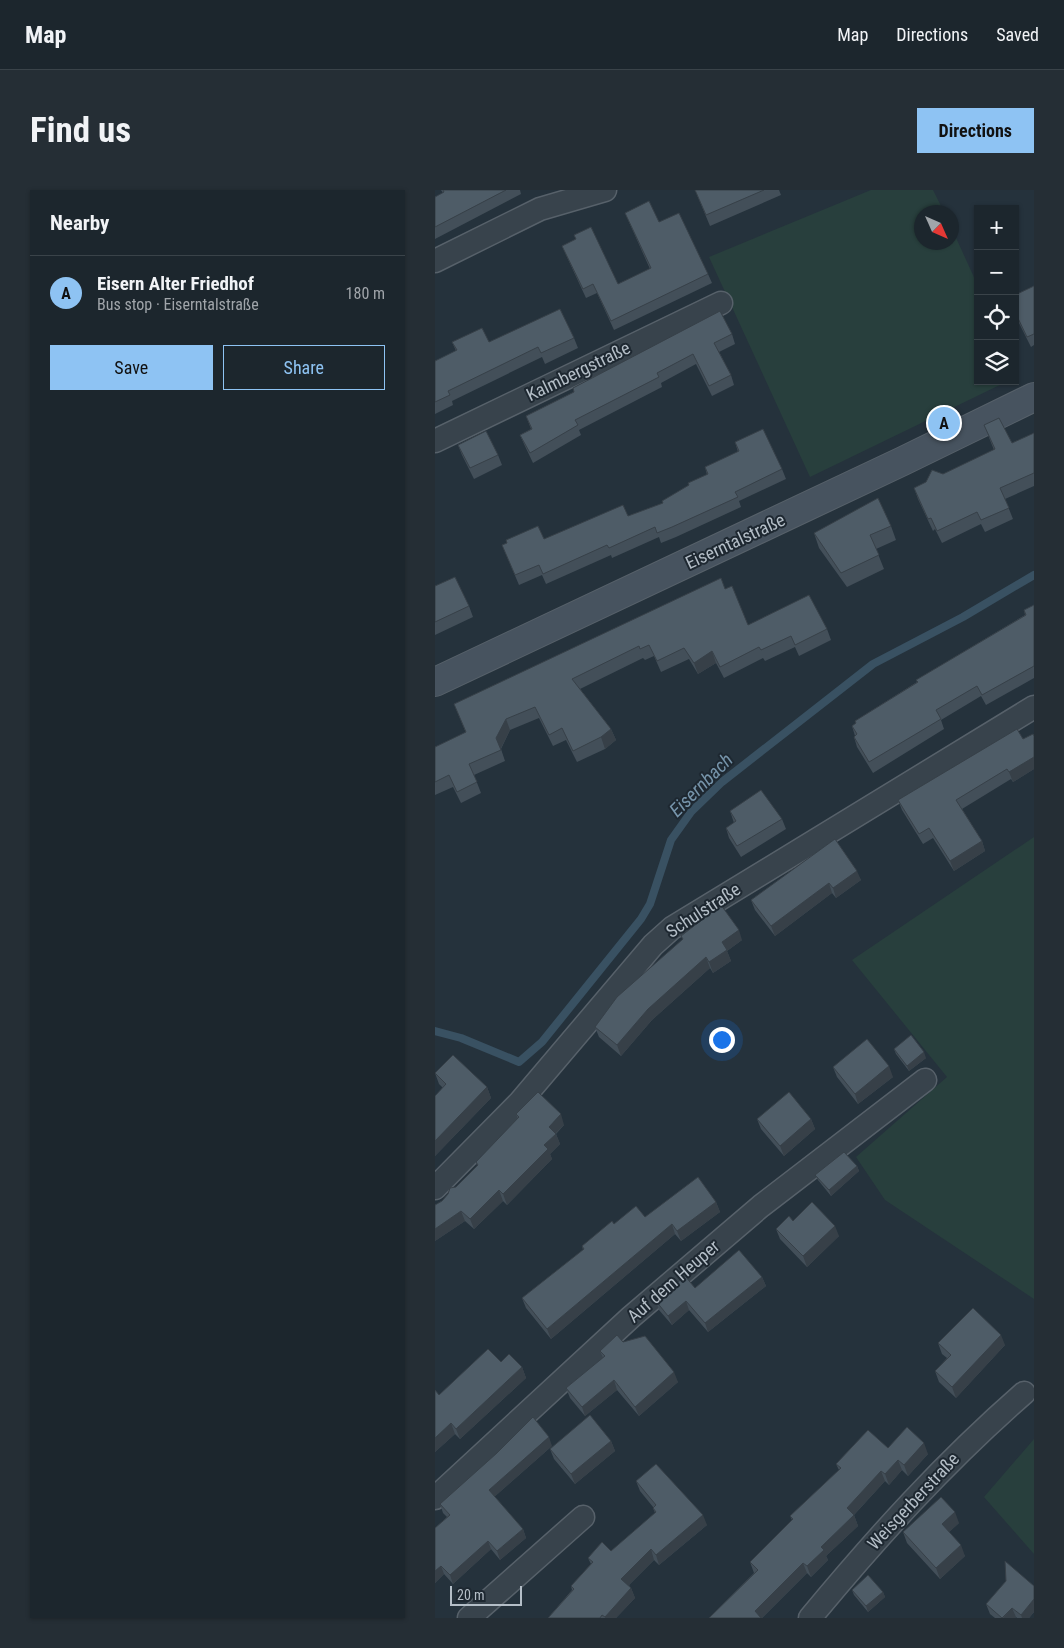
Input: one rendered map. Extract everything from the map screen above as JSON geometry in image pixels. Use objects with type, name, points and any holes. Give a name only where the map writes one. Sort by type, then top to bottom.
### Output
[{"type":"main road","name":"Eiserntalstraße","points":[[435,682],[903,462],[1034,397]]},
{"type":"street","points":[[435,261],[540,209],[605,190]]},
{"type":"street","name":"Kalmbergstraße","points":[[435,441],[721,303]]},
{"type":"street","name":"Schulstraße","points":[[435,1188],[519,1102],[653,946],[672,928],[1034,707]]},
{"type":"street","name":"Auf dem Heuper","points":[[435,1498],[631,1317],[739,1224],[925,1080]]},
{"type":"street","name":"Weisgerberstraße","points":[[810,1618],[878,1536],[972,1439],[1024,1393]]},
{"type":"street","points":[[469,1618],[583,1517]]},
{"type":"green space","points":[[871,190],[933,190],[940,205],[914,205],[914,250],[959,250],[959,244],[974,277],[974,385],[1000,385],[810,477],[709,257]]},
{"type":"green space","points":[[1034,837],[1034,1299],[885,1200],[856,1157],[947,1077],[852,960]]},
{"type":"green space","points":[[1034,1439],[1034,1554],[984,1497]]},
{"type":"building","points":[[443,190],[506,190],[435,227],[435,197],[444,192]]},
{"type":"building","points":[[695,190],[764,190],[706,215]]},
{"type":"building","points":[[649,201],[659,222],[679,213],[708,274],[611,321],[593,284],[583,289],[562,246],[576,239],[574,235],[591,227],[618,284],[651,268],[625,213]]},
{"type":"building","points":[[1034,286],[1034,334],[1027,337],[1019,320],[1019,293]]},
{"type":"building","points":[[560,309],[574,338],[541,353],[538,347],[448,391],[450,395],[435,402],[435,361],[457,350],[452,342],[482,328],[489,342]]},
{"type":"building","points":[[720,311],[732,334],[714,343],[731,375],[709,386],[693,354],[657,373],[659,377],[575,420],[578,425],[530,453],[520,435],[532,429],[526,416],[574,392],[573,388]]},
{"type":"building","points":[[999,418],[1012,443],[1034,433],[1034,473],[1000,488],[1009,508],[981,520],[977,512],[937,531],[931,518],[928,519],[914,488],[926,482],[932,470],[943,474],[995,449],[984,425]]},
{"type":"building","points":[[763,429],[782,469],[735,492],[738,497],[657,533],[655,527],[609,548],[607,545],[543,574],[539,565],[515,575],[502,545],[507,543],[506,540],[538,526],[544,539],[623,505],[628,516],[663,503],[662,501],[689,485],[688,483],[708,474],[705,467],[739,451],[735,442]]},
{"type":"building","points":[[486,431],[498,455],[470,468],[458,445]]},
{"type":"building","points":[[878,498],[891,526],[870,535],[879,555],[841,573],[814,533]]},
{"type":"building","points":[[455,577],[469,606],[435,622],[435,586]]},
{"type":"building","points":[[721,578],[725,589],[732,586],[748,625],[809,595],[827,629],[795,645],[791,636],[761,650],[759,647],[720,667],[712,651],[694,663],[684,648],[657,661],[649,645],[640,649],[639,646],[572,679],[611,729],[601,737],[573,751],[562,728],[549,735],[535,707],[506,719],[496,738],[501,750],[469,764],[477,782],[457,792],[449,775],[435,782],[435,747],[466,732],[454,704]]},
{"type":"building","points":[[1034,605],[1034,666],[982,695],[977,686],[936,710],[941,719],[869,762],[854,737],[857,734],[852,726],[856,723],[855,721],[918,682],[916,680],[1026,615],[1024,610]]},
{"type":"building","points":[[1017,729],[1023,739],[1033,734],[1034,757],[1009,772],[1007,769],[956,800],[982,841],[950,861],[929,828],[919,834],[898,800]]},
{"type":"building","points":[[761,790],[782,819],[737,846],[726,828],[736,821],[730,811]]},
{"type":"building","points":[[835,839],[857,871],[833,888],[829,883],[771,926],[751,900]]},
{"type":"building","points":[[721,905],[739,930],[722,942],[727,950],[709,962],[706,957],[648,1009],[617,1045],[595,1027],[617,997],[683,939],[681,936]]},
{"type":"building","points":[[911,1035],[924,1052],[907,1066],[894,1049]]},
{"type":"building","points":[[867,1039],[889,1066],[855,1094],[833,1067]]},
{"type":"building","points":[[453,1055],[487,1087],[435,1141],[435,1096],[446,1084],[435,1073]]},
{"type":"building","points":[[538,1092],[561,1114],[549,1127],[556,1134],[544,1145],[548,1149],[503,1194],[499,1190],[470,1219],[461,1211],[435,1229],[435,1205],[442,1201],[450,1188],[456,1187],[478,1165],[476,1162],[519,1117],[516,1114]]},
{"type":"building","points":[[789,1092],[811,1119],[780,1146],[757,1119]]},
{"type":"building","points":[[844,1152],[857,1166],[829,1190],[815,1175]]},
{"type":"building","points":[[698,1177],[716,1202],[677,1231],[672,1224],[547,1329],[522,1298],[584,1249],[582,1246],[612,1221],[614,1224],[636,1206],[645,1217]]},
{"type":"building","points":[[812,1202],[835,1226],[803,1256],[776,1229],[789,1216],[793,1221]]},
{"type":"building","points":[[739,1250],[762,1277],[705,1323],[686,1301],[668,1316],[656,1301],[685,1276],[695,1288]]},
{"type":"building","points":[[973,1308],[1001,1335],[952,1387],[935,1371],[951,1355],[938,1343]]},
{"type":"building","points":[[617,1335],[623,1342],[645,1336],[674,1372],[635,1407],[614,1380],[582,1407],[566,1388],[605,1356],[600,1351]]},
{"type":"building","points":[[488,1349],[501,1362],[509,1354],[522,1367],[456,1429],[451,1423],[435,1438],[435,1390],[439,1395]]},
{"type":"building","points":[[590,1415],[611,1441],[571,1474],[550,1449]]},
{"type":"building","points":[[533,1417],[549,1437],[489,1490],[523,1529],[497,1551],[488,1541],[450,1575],[441,1566],[435,1571],[435,1528],[450,1515],[440,1504],[497,1453]]},
{"type":"building","points":[[907,1427],[924,1443],[904,1465],[898,1460],[885,1474],[881,1471],[847,1508],[854,1515],[821,1547],[824,1550],[807,1566],[803,1563],[755,1611],[761,1618],[709,1618],[758,1570],[750,1562],[793,1519],[790,1516],[841,1468],[836,1464],[868,1430],[888,1448]]},
{"type":"building","points":[[656,1464],[703,1515],[656,1555],[651,1549],[621,1579],[631,1588],[605,1617],[602,1615],[600,1618],[548,1618],[574,1589],[571,1586],[593,1562],[588,1558],[602,1542],[611,1551],[656,1512],[653,1508],[656,1505],[636,1481]]},
{"type":"building","points":[[941,1497],[955,1512],[942,1524],[961,1545],[936,1568],[903,1532]]},
{"type":"building","points":[[1005,1561],[1034,1586],[1034,1599],[1021,1615],[1012,1608],[1002,1618],[986,1604],[1006,1581]]},
{"type":"building","points":[[868,1575],[883,1592],[866,1606],[852,1590]]},
{"type":"waterway","name":"Eisernbach","points":[[435,1031],[461,1038],[519,1062],[542,1042],[641,919],[650,904],[671,840],[691,812],[722,782],[873,664],[963,617],[1034,575]]},
{"type":"place","name":"Eisern Alter Friedhof","points":[[944,423]]}]
